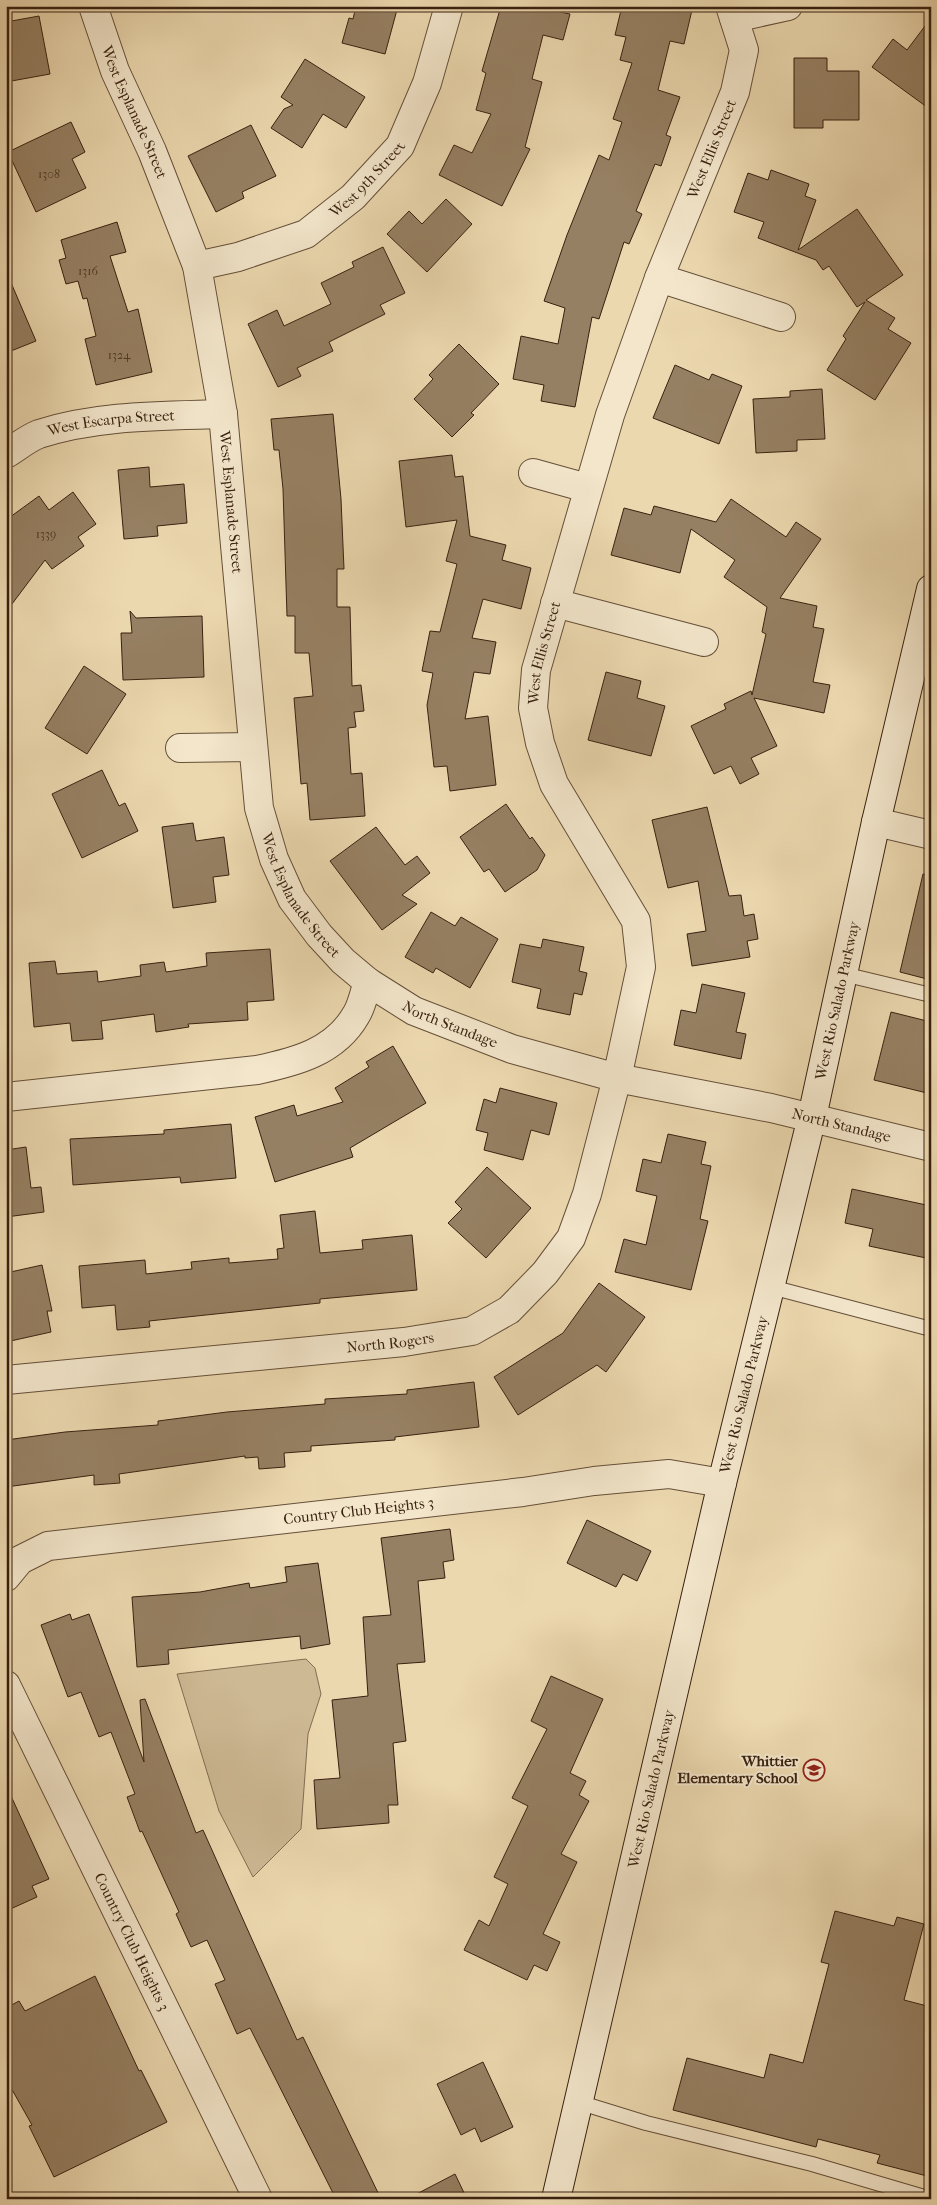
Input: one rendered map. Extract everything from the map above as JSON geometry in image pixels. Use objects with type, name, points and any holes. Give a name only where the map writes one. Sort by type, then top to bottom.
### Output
[{"type":"street","name":"West Esplanade Street","points":[[94,6],[115,71],[152,151],[197,266],[223,414],[259,808],[274,859],[292,899],[342,962],[368,982]]},
{"type":"street","name":"West 9th Street","points":[[197,266],[238,257],[306,234],[353,197],[400,146],[427,83],[449,6]]},
{"type":"street","name":"West Ellis Street","points":[[616,1078],[641,967],[636,921],[554,784],[540,743],[533,708],[536,670],[587,488],[610,415],[659,278],[735,92],[744,50],[732,12],[788,6]]},
{"type":"street","points":[[659,278],[781,317]]},
{"type":"street","name":"West Escarpa Street","points":[[6,454],[38,435],[82,424],[143,417],[223,414]]},
{"type":"street","points":[[533,473],[587,488]]},
{"type":"street","name":"West Rio Salado Parkway","points":[[556,2199],[722,1483],[812,1117],[876,822],[924,652],[931,589]]},
{"type":"street","points":[[555,603],[704,642]]},
{"type":"street","points":[[180,748],[252,747]]},
{"type":"street","points":[[876,822],[931,835]]},
{"type":"street","points":[[6,1097],[257,1070],[298,1062],[332,1043],[356,1015],[368,982]]},
{"type":"street","name":"North Standage","points":[[368,982],[414,1011],[460,1030],[512,1048],[616,1078],[812,1117],[931,1147]]},
{"type":"street","name":"North Rogers","points":[[6,1380],[404,1342],[472,1331],[510,1310],[545,1273],[571,1238],[587,1194],[616,1078]]},
{"type":"street","name":"Country Club Heights 3","points":[[6,1577],[20,1560],[48,1546],[523,1492],[594,1481],[669,1474],[722,1483]]},
{"type":"street","name":"Country Club Heights 3","points":[[6,1685],[258,2199]]},
{"type":"lane","points":[[843,974],[931,995]]},
{"type":"lane","points":[[771,1286],[931,1329]]},
{"type":"lane","points":[[578,2102],[646,2123],[812,2164],[931,2199]]},
{"type":"shaded area","points":[[306,1659],[315,1668],[321,1694],[308,1734],[301,1829],[253,1877],[219,1811],[177,1674]]},
{"type":"building","points":[[356,6],[398,6],[385,54],[342,43],[349,18],[353,19]]},
{"type":"building","points":[[501,6],[562,6],[560,12],[570,14],[563,40],[543,35],[532,79],[542,82],[525,147],[530,149],[502,206],[439,175],[454,145],[472,153],[491,114],[476,110],[486,73],[482,71]]},
{"type":"building","points":[[622,6],[677,6],[692,10],[684,44],[670,41],[658,90],[680,97],[666,135],[671,137],[661,166],[655,164],[636,211],[642,214],[629,244],[624,242],[599,319],[592,317],[575,407],[541,401],[544,385],[513,379],[521,336],[558,344],[565,308],[544,301],[567,235],[599,155],[609,160],[622,122],[613,119],[632,63],[620,60],[626,37],[615,35]]},
{"type":"building","points":[[39,16],[50,74],[6,82],[6,22]]},
{"type":"building","points":[[931,18],[931,110],[872,67],[893,39],[907,50]]},
{"type":"building","points":[[794,58],[827,58],[827,71],[859,71],[859,120],[823,120],[823,128],[794,128]]},
{"type":"building","points":[[305,59],[365,97],[346,128],[323,114],[302,148],[271,128],[284,109],[293,105],[281,97]]},
{"type":"building","points":[[71,122],[85,152],[72,159],[86,188],[36,212],[8,152]]},
{"type":"building","points":[[251,125],[276,176],[242,192],[244,198],[216,212],[188,156]]},
{"type":"building","points":[[771,170],[809,184],[805,196],[816,200],[798,250],[857,209],[903,275],[866,300],[895,318],[888,329],[911,343],[875,400],[827,370],[846,339],[843,336],[865,302],[857,307],[829,266],[823,270],[816,260],[758,238],[764,222],[734,212],[748,173],[768,180]]},
{"type":"building","points":[[446,199],[472,224],[427,272],[387,234],[409,211],[422,224]]},
{"type":"building","points":[[117,222],[126,252],[110,256],[128,312],[138,309],[152,372],[96,385],[85,339],[96,336],[87,298],[83,299],[78,281],[66,284],[59,260],[66,258],[61,240]]},
{"type":"building","points":[[383,247],[405,293],[380,305],[385,314],[329,342],[333,351],[297,368],[301,376],[278,387],[248,324],[277,310],[284,326],[331,304],[321,283],[354,267],[352,262]]},
{"type":"building","points":[[6,271],[36,341],[6,353]]},
{"type":"building","points":[[459,344],[499,384],[471,413],[474,415],[452,437],[414,399],[433,379],[429,375]]},
{"type":"building","points":[[675,365],[709,380],[712,374],[742,386],[719,444],[653,418]]},
{"type":"building","points":[[822,389],[825,439],[797,440],[797,451],[756,453],[753,399],[790,397],[790,391]]},
{"type":"building","points":[[333,414],[341,499],[344,569],[337,569],[337,607],[350,607],[352,686],[361,685],[364,711],[354,712],[356,727],[348,728],[351,774],[362,773],[365,816],[310,820],[307,783],[301,784],[294,698],[313,696],[309,653],[295,653],[295,616],[287,616],[283,489],[279,450],[274,450],[271,419]]},
{"type":"building","points":[[452,455],[455,477],[463,476],[470,536],[506,545],[502,560],[531,568],[521,609],[483,599],[472,638],[496,642],[490,674],[474,672],[465,719],[488,716],[496,785],[450,791],[447,766],[434,767],[427,705],[433,673],[422,671],[430,631],[440,632],[457,564],[446,561],[457,520],[406,527],[399,461]]},
{"type":"building","points":[[149,467],[150,487],[184,484],[187,523],[157,526],[158,536],[124,539],[118,470]]},
{"type":"building","points":[[73,492],[96,524],[78,537],[84,546],[52,569],[45,560],[6,612],[6,520],[39,496],[49,510]]},
{"type":"building","points":[[731,499],[786,537],[796,522],[821,539],[780,598],[817,606],[813,627],[824,629],[813,682],[830,685],[824,713],[754,698],[777,746],[751,758],[759,774],[740,784],[731,766],[714,774],[691,726],[726,709],[724,704],[751,691],[752,695],[766,634],[762,632],[767,607],[724,577],[735,560],[691,529],[680,573],[611,555],[624,508],[651,515],[654,506],[716,522]]},
{"type":"building","points":[[130,611],[136,618],[202,616],[204,677],[123,680],[121,633],[132,633]]},
{"type":"building","points":[[84,666],[126,694],[87,754],[45,728]]},
{"type":"building","points":[[606,672],[641,681],[637,698],[665,706],[651,756],[588,740]]},
{"type":"building","points":[[102,770],[119,806],[125,803],[138,831],[82,858],[52,794]]},
{"type":"building","points":[[506,804],[530,839],[532,837],[545,855],[537,870],[505,892],[489,869],[484,872],[460,837]]},
{"type":"building","points":[[707,807],[729,896],[741,895],[744,916],[754,914],[758,939],[747,941],[750,957],[692,966],[687,934],[706,931],[698,881],[668,888],[652,820]]},
{"type":"building","points":[[193,823],[196,841],[224,837],[229,875],[213,877],[216,902],[173,908],[162,827]]},
{"type":"building","points":[[376,827],[405,865],[417,856],[430,873],[402,895],[417,904],[382,930],[330,861]]},
{"type":"building","points":[[923,874],[931,875],[931,980],[900,972]]},
{"type":"building","points":[[431,912],[455,926],[461,917],[498,939],[470,988],[436,968],[433,973],[405,957]]},
{"type":"building","points":[[543,939],[584,947],[579,971],[587,973],[582,995],[574,993],[570,1015],[537,1008],[541,989],[512,982],[520,944],[541,948]]},
{"type":"building","points":[[270,949],[274,1000],[247,1002],[248,1020],[188,1024],[189,1027],[156,1032],[154,1014],[101,1021],[103,1039],[72,1041],[70,1023],[34,1027],[29,963],[55,961],[57,974],[97,971],[98,982],[141,976],[140,965],[164,962],[166,972],[207,966],[206,953]]},
{"type":"building","points":[[702,984],[745,993],[736,1032],[746,1034],[741,1059],[674,1045],[681,1010],[696,1013]]},
{"type":"building","points":[[891,1012],[931,1022],[931,1094],[874,1080]]},
{"type":"building","points":[[393,1046],[426,1103],[350,1148],[353,1157],[275,1182],[255,1117],[294,1105],[297,1116],[343,1102],[335,1088],[369,1067],[366,1062]]},
{"type":"building","points":[[500,1088],[557,1103],[549,1135],[531,1130],[523,1160],[484,1150],[488,1133],[476,1130],[484,1099],[496,1103]]},
{"type":"building","points":[[231,1124],[236,1178],[181,1183],[180,1177],[73,1185],[70,1139],[164,1134],[164,1130]]},
{"type":"building","points":[[668,1134],[706,1142],[701,1164],[711,1166],[700,1219],[708,1221],[691,1290],[615,1272],[624,1239],[646,1245],[657,1196],[636,1191],[643,1159],[661,1163]]},
{"type":"building","points":[[26,1147],[31,1188],[41,1187],[44,1212],[6,1217],[6,1150]]},
{"type":"building","points":[[487,1167],[531,1208],[486,1258],[448,1223],[462,1209],[455,1202]]},
{"type":"building","points":[[852,1189],[931,1206],[931,1259],[869,1246],[873,1229],[845,1223]]},
{"type":"building","points":[[315,1211],[320,1253],[363,1249],[362,1240],[412,1235],[417,1290],[320,1299],[320,1303],[149,1321],[150,1327],[117,1330],[115,1305],[82,1308],[79,1266],[145,1260],[146,1274],[192,1269],[191,1262],[229,1258],[229,1263],[278,1259],[277,1249],[284,1248],[280,1215]]},
{"type":"building","points":[[42,1265],[52,1311],[47,1311],[51,1332],[6,1342],[6,1273]]},
{"type":"building","points":[[599,1283],[645,1317],[606,1372],[597,1365],[518,1415],[494,1377],[563,1333]]},
{"type":"building","points":[[474,1382],[479,1427],[395,1437],[395,1440],[311,1446],[311,1451],[284,1453],[285,1467],[259,1469],[258,1457],[245,1458],[245,1456],[119,1474],[120,1483],[94,1485],[94,1475],[6,1487],[6,1440],[65,1432],[158,1425],[158,1421],[227,1412],[325,1404],[325,1399],[407,1394],[407,1390]]},
{"type":"building","points":[[587,1520],[651,1551],[637,1581],[623,1574],[616,1587],[567,1563]]},
{"type":"building","points":[[450,1529],[454,1560],[443,1562],[445,1578],[418,1581],[425,1662],[397,1664],[406,1741],[393,1743],[398,1805],[388,1805],[389,1823],[317,1829],[314,1780],[340,1778],[332,1700],[368,1696],[363,1617],[391,1615],[381,1538]]},
{"type":"building","points":[[318,1563],[330,1644],[301,1649],[300,1636],[168,1650],[169,1664],[137,1667],[132,1597],[200,1592],[249,1583],[250,1588],[287,1582],[285,1567]]},
{"type":"building","points":[[70,1614],[72,1620],[89,1614],[144,1762],[140,1700],[145,1699],[196,1833],[203,1830],[297,2040],[303,2037],[381,2199],[336,2199],[250,2028],[237,2034],[215,1984],[225,1980],[207,1940],[191,1947],[176,1914],[179,1912],[142,1831],[140,1832],[127,1797],[135,1794],[111,1732],[99,1737],[81,1692],[68,1697],[41,1625]]},
{"type":"building","points":[[551,1676],[603,1699],[570,1773],[586,1781],[579,1795],[589,1801],[561,1854],[577,1862],[543,1934],[560,1942],[547,1971],[534,1965],[527,1980],[464,1950],[479,1920],[489,1926],[508,1884],[494,1877],[528,1806],[512,1798],[547,1729],[531,1721]]},
{"type":"building","points":[[6,1785],[49,1879],[32,1886],[37,1897],[6,1911]]},
{"type":"building","points":[[835,1911],[894,1926],[897,1917],[924,1924],[904,2000],[931,2007],[931,2165],[927,2176],[877,2163],[880,2155],[818,2139],[816,2147],[673,2110],[687,2058],[764,2078],[770,2054],[803,2063],[829,1964],[821,1962]]},
{"type":"building","points":[[95,1976],[139,2071],[141,2070],[167,2122],[54,2177],[29,2126],[32,2125],[6,2079],[6,2008],[19,2001],[25,2011]]},
{"type":"building","points":[[483,2062],[513,2127],[481,2142],[475,2128],[461,2135],[437,2084]]},
{"type":"building","points":[[455,2174],[467,2199],[407,2199]]},
{"type":"place","name":"Whittier Elementary School","points":[[814,1770]]}]
